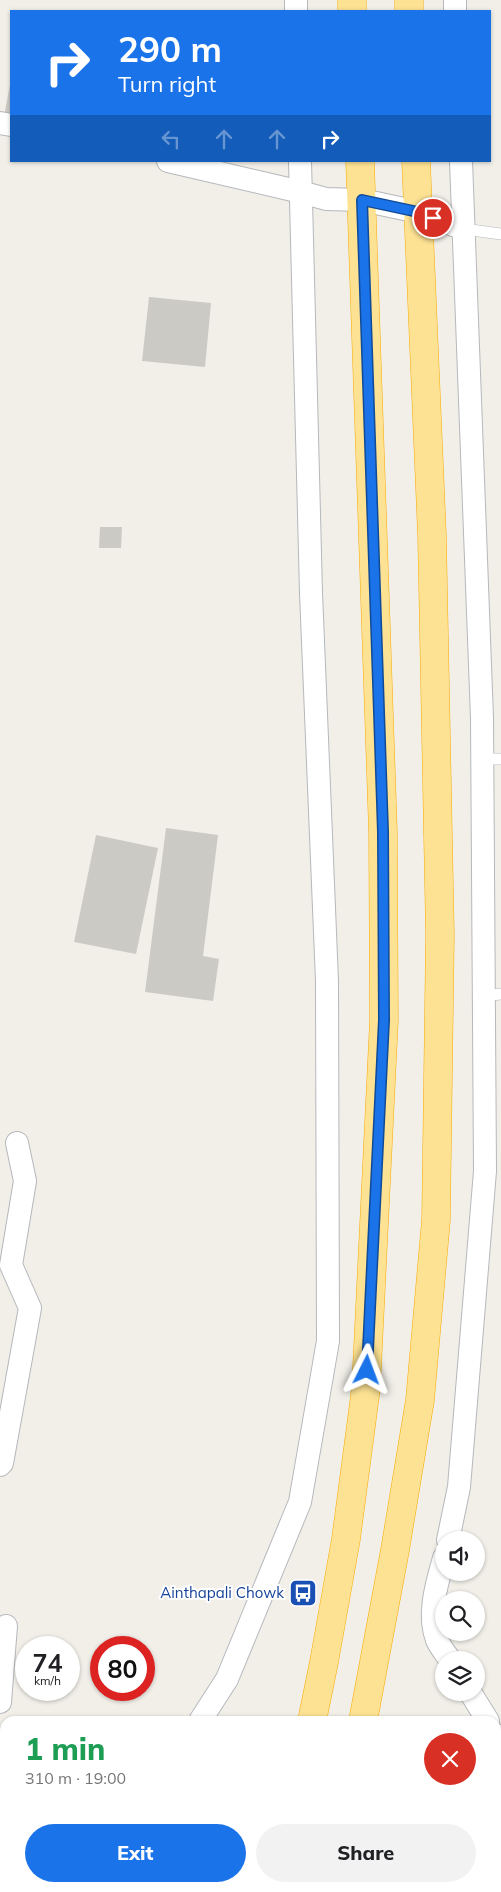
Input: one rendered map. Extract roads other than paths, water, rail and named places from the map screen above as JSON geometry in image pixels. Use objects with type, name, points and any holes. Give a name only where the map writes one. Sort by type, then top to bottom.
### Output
[{"type":"highway","points":[[313,1716],[346,1539],[366,1388],[384,1020],[383,832],[360,162]]},
{"type":"highway","points":[[364,1716],[396,1550],[420,1400],[436,1220],[440,925],[432,535],[416,162]]},
{"type":"street","points":[[172,162],[301,192],[326,200],[362,200],[418,212],[464,229]]},
{"type":"street","points":[[203,1716],[227,1679],[300,1502],[328,1341],[327,981],[311,593],[300,162]]},
{"type":"street","points":[[450,1531],[459,1487],[489,1171],[492,995],[492,759],[461,162]]},
{"type":"street","points":[[0,1465],[2,1463],[30,1308],[11,1265],[25,1181],[17,1144]]},
{"type":"street","points":[[438,1581],[434,1596],[434,1620],[437,1640],[444,1651]]},
{"type":"street","points":[[0,1702],[6,1626]]},
{"type":"street","points":[[476,1701],[485,1716]]},
{"type":"lane","points":[[464,229],[501,234]]},
{"type":"place","name":"Ainthapali Chowk","points":[[303,1593]]}]
